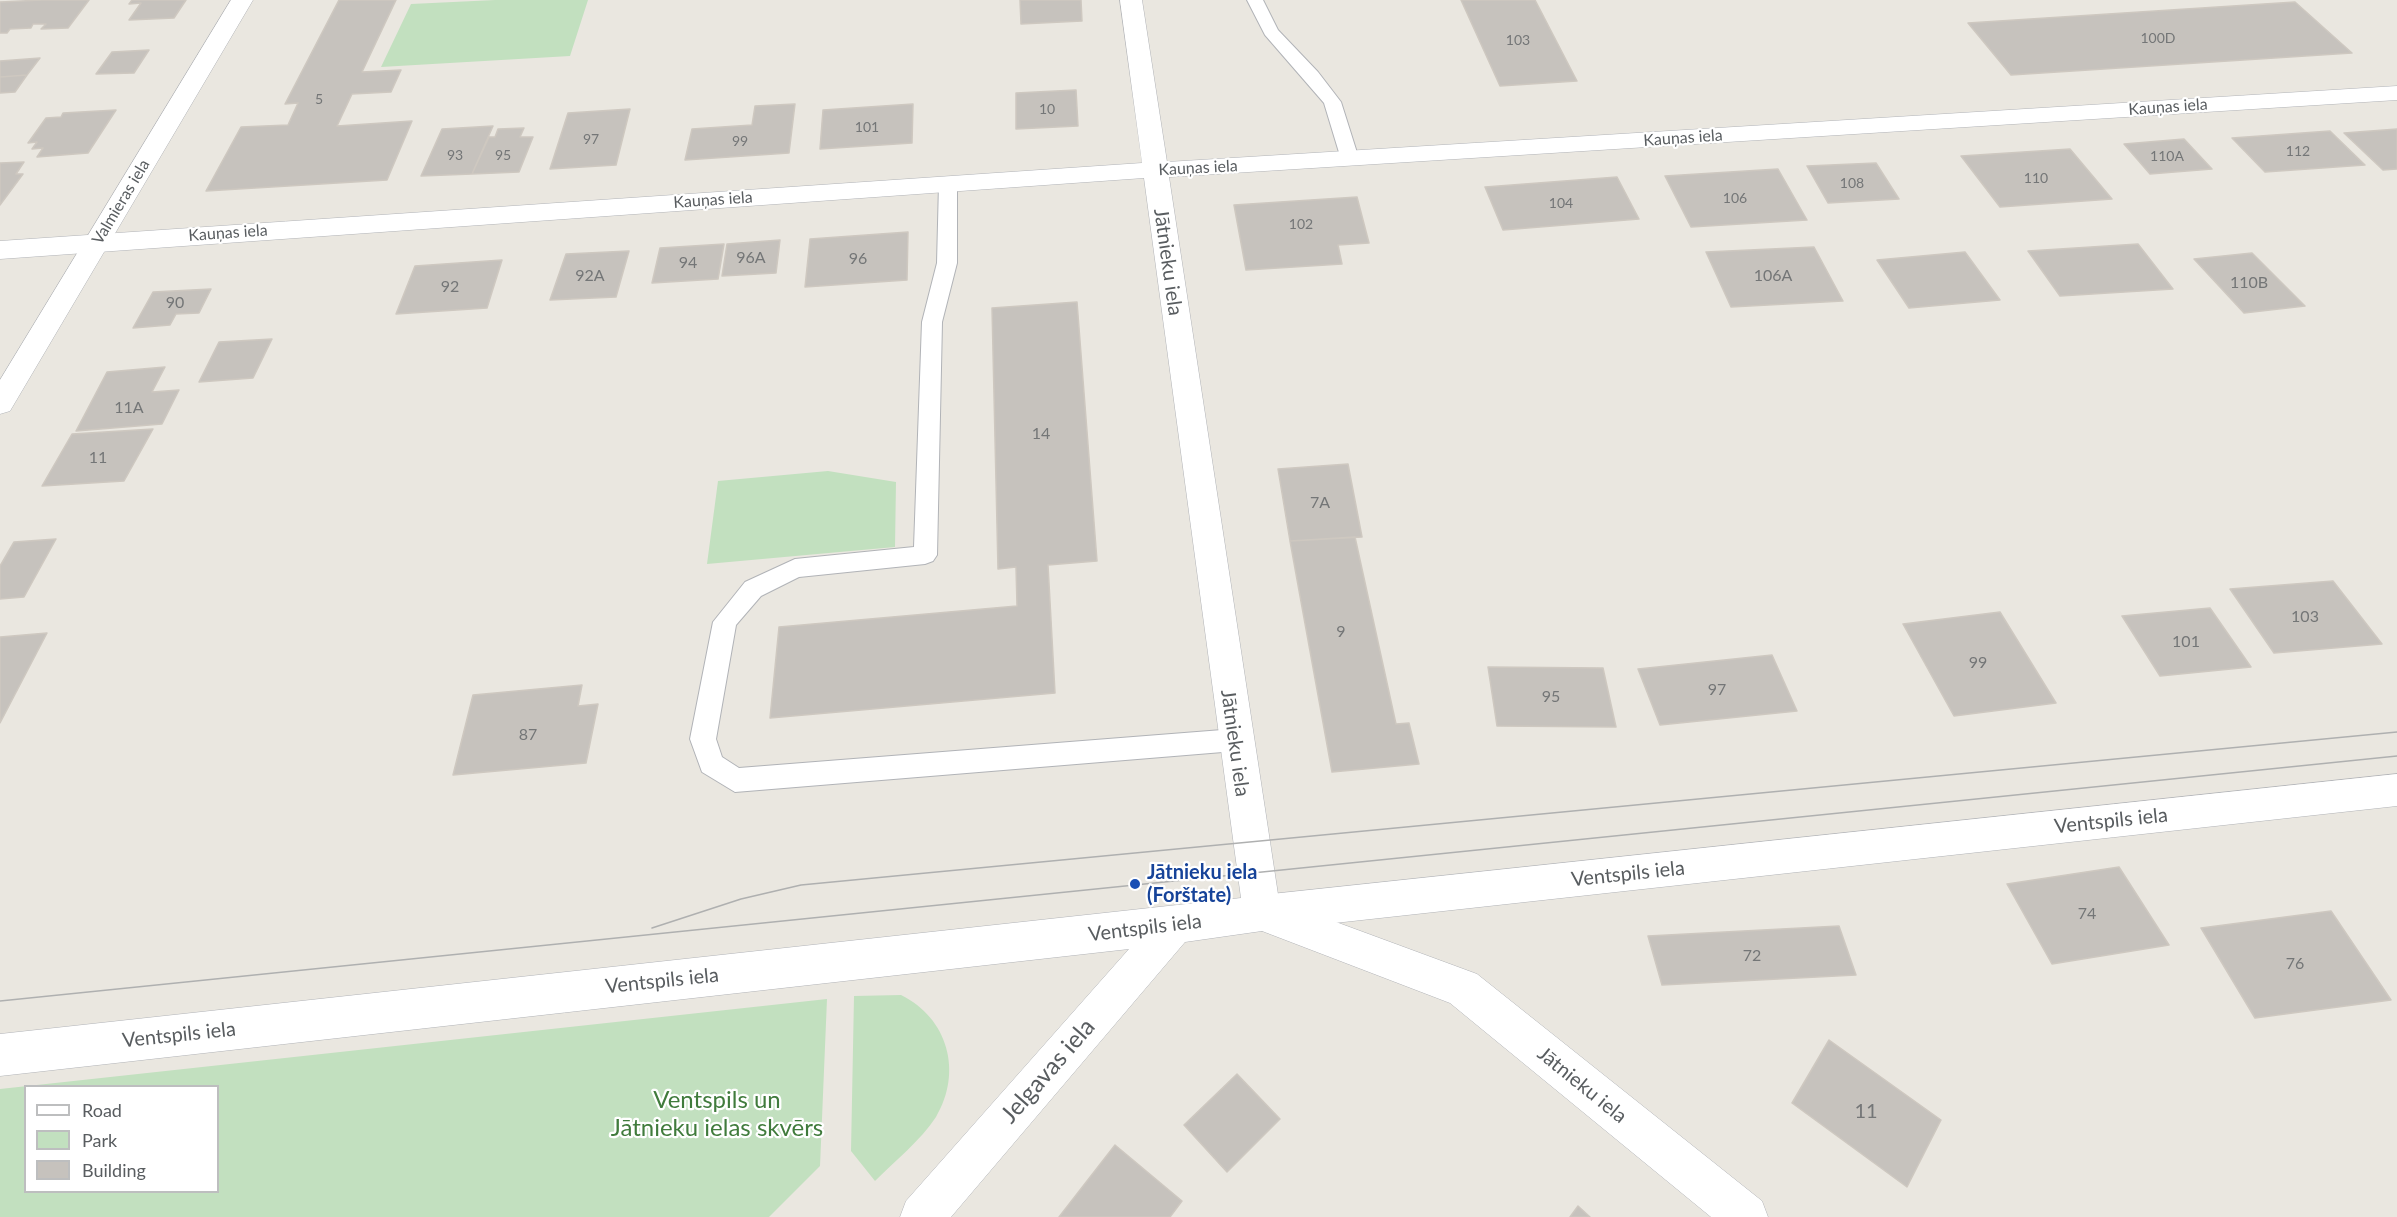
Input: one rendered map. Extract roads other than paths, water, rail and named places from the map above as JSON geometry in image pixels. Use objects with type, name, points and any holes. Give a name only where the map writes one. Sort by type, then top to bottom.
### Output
[{"type":"street","name":"Valmieras iela","points":[[0,404],[242,0]]},
{"type":"street","name":"Jātnieku iela","points":[[1131,0],[1235,740],[1262,913],[1463,988],[1746,1217]]},
{"type":"street","name":"Kauņas iela","points":[[0,250],[948,184],[2397,93]]},
{"type":"street","name":"Ventspils iela","points":[[0,1055],[1175,926],[1262,913],[2397,790]]},
{"type":"street","name":"Jelgavas iela","points":[[922,1217],[1175,926]]},
{"type":"lane","points":[[1255,0],[1271,32],[1312,76],[1332,102],[1350,159]]},
{"type":"lane","points":[[948,184],[947,263],[932,322],[925,555],[795,568],[753,589],[725,622],[703,739],[711,764],[735,780],[1235,740]]},
{"type":"tram line","points":[[652,928],[741,899],[801,885],[2397,732]]},
{"type":"tram line","points":[[0,1001],[2397,756]]},
{"type":"place","name":"Jātnieku iela (Forštate)","points":[[1135,884]]},
{"type":"park label","name":"Ventspils un Jātnieku ielas skvērs","points":[[717,1114]]}]
